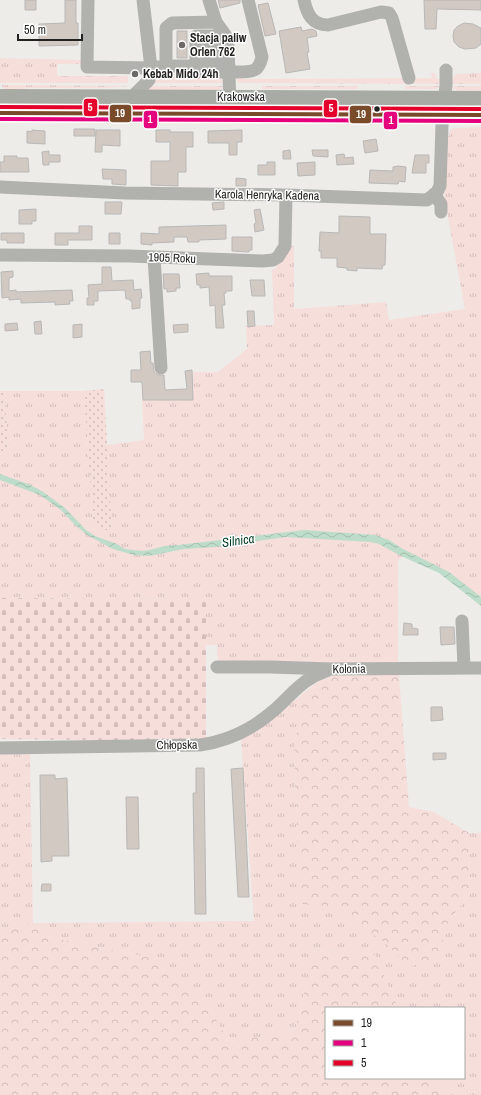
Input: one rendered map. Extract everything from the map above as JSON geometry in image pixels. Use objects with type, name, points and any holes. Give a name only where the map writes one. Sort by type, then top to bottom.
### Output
[{"type":"main road","name":"Krakowska","points":[[0,97],[481,99]]},
{"type":"main road","name":"Krakowska","points":[[0,113],[481,115]]},
{"type":"street","points":[[88,0],[87,68],[151,68],[166,66],[196,56],[228,55],[252,71],[256,69],[262,57],[248,0]]},
{"type":"street","points":[[132,97],[149,80],[151,68],[143,0]]},
{"type":"street","points":[[209,0],[228,55],[230,114]]},
{"type":"street","points":[[304,0],[309,17],[312,21],[323,25],[381,12],[389,13],[392,18],[409,78]]},
{"type":"street","points":[[166,66],[166,28],[172,23],[216,22]]},
{"type":"street","points":[[196,56],[197,72],[228,55]]},
{"type":"street","points":[[441,212],[441,204],[434,194],[440,186],[446,70]]},
{"type":"street","name":"Karola Henryka Kadena","points":[[0,187],[125,193],[286,195],[427,200],[434,194]]},
{"type":"street","name":"1905 Roku","points":[[0,255],[273,260],[278,257],[289,243],[286,195]]},
{"type":"street","points":[[154,257],[161,368]]},
{"type":"street","points":[[462,621],[464,668]]},
{"type":"street","name":"Kolonia","points":[[217,667],[270,666],[331,669],[481,668]]},
{"type":"street","name":"Chłopska","points":[[0,748],[200,745],[214,743],[237,735],[256,725],[310,678],[331,669]]},
{"type":"green space","points":[[0,58],[82,60],[82,64],[57,64],[57,76],[128,76],[128,83],[0,83]]},
{"type":"green space","points":[[168,72],[185,72],[193,76],[219,77],[223,83],[153,83],[161,74]]},
{"type":"green space","points":[[431,73],[435,73],[437,79],[440,79],[441,84],[239,83],[236,79],[237,76],[243,74],[243,79],[432,78]]},
{"type":"green space","points":[[481,73],[481,84],[451,84],[452,78],[457,74]]},
{"type":"green space","points":[[1,85],[131,86],[105,88],[30,88],[12,90],[5,89]]},
{"type":"green space","points":[[151,86],[223,86],[220,90],[148,90]]},
{"type":"green space","points":[[262,86],[358,86],[357,89],[262,89]]},
{"type":"green space","points":[[405,86],[440,86],[436,89],[405,89]]},
{"type":"green space","points":[[452,86],[481,86],[481,93],[458,92]]},
{"type":"green space","points":[[481,127],[481,600],[449,572],[406,554],[398,560],[398,664],[218,664],[217,645],[206,645],[206,600],[0,598],[0,451],[8,452],[5,391],[84,391],[93,524],[112,533],[107,445],[144,440],[142,400],[193,398],[192,372],[218,372],[247,349],[246,326],[274,325],[272,270],[275,269],[290,247],[294,246],[294,309],[386,302],[389,320],[465,309],[447,212],[444,212],[446,136],[449,136],[450,130],[454,128]]},
{"type":"green space","points":[[104,389],[112,533],[93,524],[84,391]]},
{"type":"green space","points":[[0,391],[5,391],[8,452],[0,451]]},
{"type":"green space","points":[[0,598],[206,600],[206,741],[0,739]]},
{"type":"green space","points":[[335,675],[399,675],[409,807],[434,812],[469,833],[470,894],[448,922],[438,957],[410,967],[385,943],[344,913],[299,903],[294,743],[302,717],[300,696],[319,681]]},
{"type":"green space","points":[[300,696],[302,717],[294,743],[299,903],[344,912],[385,943],[410,967],[438,957],[448,922],[470,894],[469,833],[481,833],[481,1095],[454,1095],[433,1079],[465,1079],[465,1007],[398,1007],[375,955],[314,950],[295,1031],[229,1042],[203,997],[147,957],[49,937],[33,923],[254,921],[241,740]]},
{"type":"green space","points":[[0,753],[30,753],[33,923],[0,928]]},
{"type":"green space","points":[[33,923],[49,937],[147,957],[203,997],[229,1042],[295,1031],[314,950],[375,955],[398,1007],[325,1007],[325,1079],[433,1079],[454,1095],[0,1095],[0,928]]},
{"type":"water","name":"Silnica","points":[[0,474],[28,484],[42,491],[65,508],[86,530],[95,536],[117,544],[125,549],[142,551],[164,546],[304,530],[375,535],[389,540],[403,549],[449,572],[481,597],[481,606],[439,573],[401,556],[379,544],[371,542],[286,537],[216,547],[184,549],[149,556],[134,555],[113,549],[87,535],[61,510],[40,495],[0,480]]},
{"type":"building","points":[[25,0],[36,0],[36,10],[25,10]]},
{"type":"building","points":[[65,0],[76,0],[78,45],[39,46],[39,24],[65,23]]},
{"type":"building","points":[[218,0],[240,0],[240,3],[220,8]]},
{"type":"building","points":[[424,0],[481,0],[481,10],[437,9],[436,29],[425,29]]},
{"type":"building","points":[[268,3],[276,34],[265,36],[258,5]]},
{"type":"building","points":[[464,23],[473,24],[481,28],[481,44],[476,48],[465,49],[459,47],[454,42],[454,30]]},
{"type":"building","points":[[301,27],[302,31],[312,29],[316,31],[317,36],[307,38],[309,52],[307,53],[310,69],[286,73],[279,31]]},
{"type":"building","name":"Stacja paliw Orlen 762","points":[[177,31],[187,31],[187,58],[177,58]]},
{"type":"building","points":[[74,129],[95,129],[95,136],[74,136]]},
{"type":"building","points":[[32,130],[45,131],[45,144],[27,143],[27,131],[32,132]]},
{"type":"building","points":[[96,130],[120,130],[120,146],[102,145],[102,152],[95,152]]},
{"type":"building","points":[[156,130],[170,130],[170,132],[193,132],[193,147],[186,147],[186,172],[178,172],[178,186],[151,185],[151,161],[170,161],[170,142],[156,142]]},
{"type":"building","points":[[242,130],[242,142],[237,142],[237,155],[229,155],[229,143],[208,143],[208,131]]},
{"type":"building","points":[[376,139],[378,151],[365,153],[363,141]]},
{"type":"building","points":[[290,150],[291,159],[283,159],[283,151]]},
{"type":"building","points":[[312,150],[328,150],[328,157],[313,156]]},
{"type":"building","points":[[49,151],[49,155],[60,155],[60,162],[49,162],[49,165],[43,165],[42,152]]},
{"type":"building","points":[[344,154],[345,158],[353,157],[354,164],[337,165],[336,155]]},
{"type":"building","points":[[415,155],[429,155],[429,163],[426,163],[426,173],[412,173]]},
{"type":"building","points":[[4,156],[28,158],[29,172],[0,172],[0,162],[4,162]]},
{"type":"building","points":[[267,162],[275,162],[275,175],[258,175],[258,165],[267,165]]},
{"type":"building","points":[[315,162],[315,175],[298,176],[297,163]]},
{"type":"building","points":[[393,167],[406,167],[405,182],[399,181],[398,184],[369,183],[370,170],[393,171]]},
{"type":"building","points":[[102,169],[126,170],[126,185],[112,184],[112,179],[103,179]]},
{"type":"building","points":[[236,178],[246,179],[246,186],[236,186]]},
{"type":"building","points":[[105,202],[122,202],[121,214],[105,214]]},
{"type":"building","points":[[224,202],[224,209],[213,210],[212,203]]},
{"type":"building","points":[[36,209],[36,221],[32,221],[32,224],[19,224],[19,210]]},
{"type":"building","points":[[260,209],[264,230],[255,232],[254,224],[256,223],[254,210]]},
{"type":"building","points":[[339,216],[370,217],[370,234],[386,234],[385,265],[383,265],[382,269],[357,268],[357,271],[347,270],[347,268],[337,267],[337,258],[321,258],[321,251],[319,251],[320,232],[339,233]]},
{"type":"building","points":[[226,225],[226,239],[188,242],[187,237],[174,237],[174,242],[152,243],[152,245],[141,244],[141,233],[159,234],[159,227]]},
{"type":"building","points":[[79,226],[92,226],[92,240],[68,240],[68,245],[55,245],[55,233],[79,233]]},
{"type":"building","points":[[1,233],[24,233],[24,243],[7,243],[7,240],[1,240]]},
{"type":"building","points":[[109,233],[120,233],[120,244],[109,244]]},
{"type":"building","points":[[232,237],[252,237],[252,250],[249,250],[249,252],[232,251]]},
{"type":"building","points":[[102,267],[111,267],[112,281],[133,280],[134,290],[141,289],[142,298],[140,298],[140,308],[132,309],[132,301],[130,301],[130,299],[126,299],[125,290],[98,291],[98,301],[94,301],[94,305],[87,305],[87,298],[89,298],[88,285],[102,284]]},
{"type":"building","points":[[13,271],[13,277],[9,278],[9,291],[72,290],[73,301],[69,301],[70,304],[55,305],[55,302],[21,303],[21,299],[9,300],[9,297],[2,298],[1,272]]},
{"type":"building","points":[[209,273],[209,276],[232,276],[232,291],[226,291],[226,293],[224,293],[225,305],[222,305],[224,328],[216,328],[215,305],[210,306],[209,287],[200,288],[200,285],[197,285],[196,274]]},
{"type":"building","points":[[163,274],[179,274],[180,288],[176,288],[176,291],[167,292],[167,289],[164,289]]},
{"type":"building","points":[[250,280],[264,280],[265,296],[252,296]]},
{"type":"building","points":[[247,311],[254,311],[255,326],[248,327]]},
{"type":"building","points":[[41,321],[42,334],[35,334],[34,322]]},
{"type":"building","points":[[17,323],[18,330],[5,331],[5,324]]},
{"type":"building","points":[[82,324],[82,337],[73,338],[73,325]]},
{"type":"building","points":[[188,324],[188,332],[174,333],[173,325]]},
{"type":"building","points":[[150,351],[151,363],[153,363],[154,372],[158,375],[164,375],[165,390],[187,389],[185,371],[192,370],[193,400],[143,400],[142,382],[131,382],[131,370],[141,370],[140,352]]},
{"type":"building","points":[[404,623],[412,624],[412,628],[418,629],[418,635],[403,635]]},
{"type":"building","points":[[440,627],[454,627],[455,644],[441,645]]},
{"type":"building","points":[[431,707],[442,707],[443,720],[431,721]]},
{"type":"building","points":[[433,753],[446,753],[446,759],[433,760]]},
{"type":"building","points":[[196,768],[204,768],[206,914],[195,914],[193,793],[196,793]]},
{"type":"building","points":[[243,768],[249,897],[238,897],[231,769]]},
{"type":"building","points":[[40,775],[55,775],[55,779],[67,778],[69,856],[52,856],[52,861],[41,862]]},
{"type":"building","points":[[126,797],[138,797],[139,849],[127,849]]},
{"type":"building","points":[[42,884],[51,884],[51,891],[41,891]]},
{"type":"transit line","name":"5","points":[[0,107],[481,109]]},
{"type":"transit line","name":"19","points":[[0,113],[481,115]]},
{"type":"transit line","name":"1","points":[[0,119],[481,121]]},
{"type":"place","name":"Stacja paliw Orlen 762","points":[[182,45]]},
{"type":"place","name":"Kebab Mido 24h","points":[[135,74]]}]
